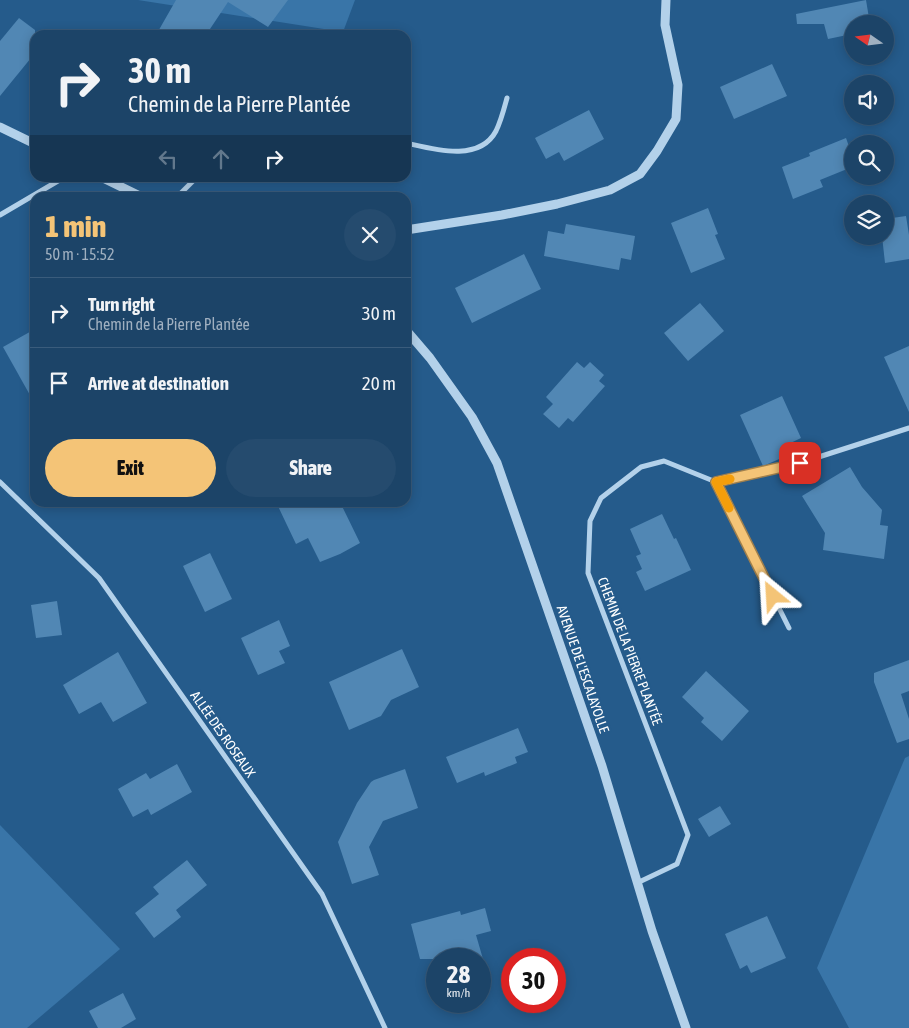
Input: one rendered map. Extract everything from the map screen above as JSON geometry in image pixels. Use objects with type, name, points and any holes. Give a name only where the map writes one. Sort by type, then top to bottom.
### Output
[{"type":"street","points":[[411,229],[557,204],[610,190],[640,174],[657,152],[676,119],[678,84],[665,25],[666,0]]},
{"type":"street","points":[[411,144],[437,150],[464,152],[484,144],[495,132],[508,98]]},
{"type":"street","points":[[0,127],[30,142]]},
{"type":"street","points":[[39,192],[55,182]]},
{"type":"street","points":[[111,182],[132,192]]},
{"type":"street","points":[[182,192],[192,182]]},
{"type":"street","points":[[0,215],[30,197]]},
{"type":"street","name":"AVENUE DE L'ESCALAYOLLE","points":[[411,338],[430,358],[472,417],[497,464],[602,766],[652,931],[686,1028]]},
{"type":"street","points":[[789,628],[716,482],[800,463],[909,428]]},
{"type":"street","name":"CHEMIN DE LA PIERRE PLANTÉE","points":[[638,883],[677,864],[688,834],[588,573],[590,520],[600,498],[641,467],[664,461],[716,482]]},
{"type":"street","name":"ALLÉE DES ROSEAUX","points":[[0,482],[99,578],[322,894],[386,1028]]},
{"type":"shaded area","points":[[138,0],[355,0],[344,30],[330,30]]},
{"type":"shaded area","points":[[909,756],[909,1028],[849,1028],[817,968],[905,758]]},
{"type":"shaded area","points":[[0,825],[120,949],[27,1028],[0,1028]]},
{"type":"building","points":[[176,0],[288,0],[268,27],[228,2],[209,30],[159,30]]},
{"type":"building","points":[[866,0],[868,15],[844,15],[844,36],[828,39],[824,24],[797,24],[796,14]]},
{"type":"building","points":[[19,18],[35,30],[30,30],[30,59],[0,96],[0,41]]},
{"type":"building","points":[[772,64],[787,96],[734,119],[720,87]]},
{"type":"building","points":[[589,110],[604,139],[564,161],[559,152],[546,159],[535,138]]},
{"type":"building","points":[[844,139],[844,170],[820,180],[823,187],[793,199],[782,167],[810,156],[809,153]]},
{"type":"building","points":[[708,208],[718,234],[715,235],[725,259],[691,273],[671,223]]},
{"type":"building","points":[[906,216],[909,235],[909,259],[885,263],[883,245],[894,245],[894,218]]},
{"type":"building","points":[[566,224],[635,236],[631,260],[621,258],[619,270],[544,256],[548,231],[564,234]]},
{"type":"building","points":[[524,254],[541,289],[472,323],[455,288]]},
{"type":"building","points":[[700,303],[724,331],[688,361],[664,333]]},
{"type":"building","points":[[30,332],[30,395],[3,347]]},
{"type":"building","points":[[909,346],[909,412],[884,357]]},
{"type":"building","points":[[577,362],[584,368],[590,362],[604,375],[599,381],[605,386],[573,422],[568,418],[559,428],[543,414],[553,404],[546,397]]},
{"type":"building","points":[[782,396],[801,438],[780,448],[784,457],[763,466],[740,415]]},
{"type":"building","points":[[850,467],[862,487],[882,510],[880,525],[888,526],[884,559],[823,550],[825,533],[802,496]]},
{"type":"building","points":[[278,507],[342,507],[360,543],[320,562],[308,538],[296,544]]},
{"type":"building","points":[[662,514],[691,570],[645,591],[636,572],[642,569],[636,556],[641,554],[630,529]]},
{"type":"building","points":[[210,553],[232,599],[205,612],[183,566]]},
{"type":"building","points":[[57,601],[62,635],[36,638],[31,605]]},
{"type":"building","points":[[279,620],[290,646],[279,651],[285,663],[258,675],[241,638]]},
{"type":"building","points":[[402,649],[419,687],[391,700],[381,716],[349,730],[329,682]]},
{"type":"building","points":[[118,652],[147,703],[113,722],[101,702],[79,714],[63,685]]},
{"type":"building","points":[[909,660],[909,691],[901,694],[909,719],[909,739],[897,743],[874,682],[874,673]]},
{"type":"building","points":[[706,671],[749,711],[722,741],[701,722],[704,718],[682,697]]},
{"type":"building","points":[[518,728],[528,752],[515,757],[517,763],[485,776],[484,772],[457,783],[446,757]]},
{"type":"building","points":[[177,764],[192,792],[151,815],[148,809],[133,817],[118,789],[146,773],[150,779]]},
{"type":"building","points":[[405,769],[418,808],[383,821],[369,847],[379,875],[352,884],[338,842],[357,803],[371,782]]},
{"type":"building","points":[[720,806],[731,824],[709,837],[698,819]]},
{"type":"building","points":[[187,860],[207,885],[176,910],[181,917],[154,938],[135,913],[159,894],[153,887]]},
{"type":"building","points":[[485,908],[491,931],[476,935],[480,948],[426,948],[426,959],[420,959],[411,924],[460,911],[461,915]]},
{"type":"building","points":[[767,916],[786,958],[751,973],[747,965],[740,969],[725,934]]},
{"type":"building","points":[[123,993],[136,1019],[121,1028],[98,1028],[89,1011]]},
{"type":"slow traffic","points":[[729,508],[716,482],[730,479]]},
{"type":"route","points":[[773,596],[716,482],[800,463]]}]
